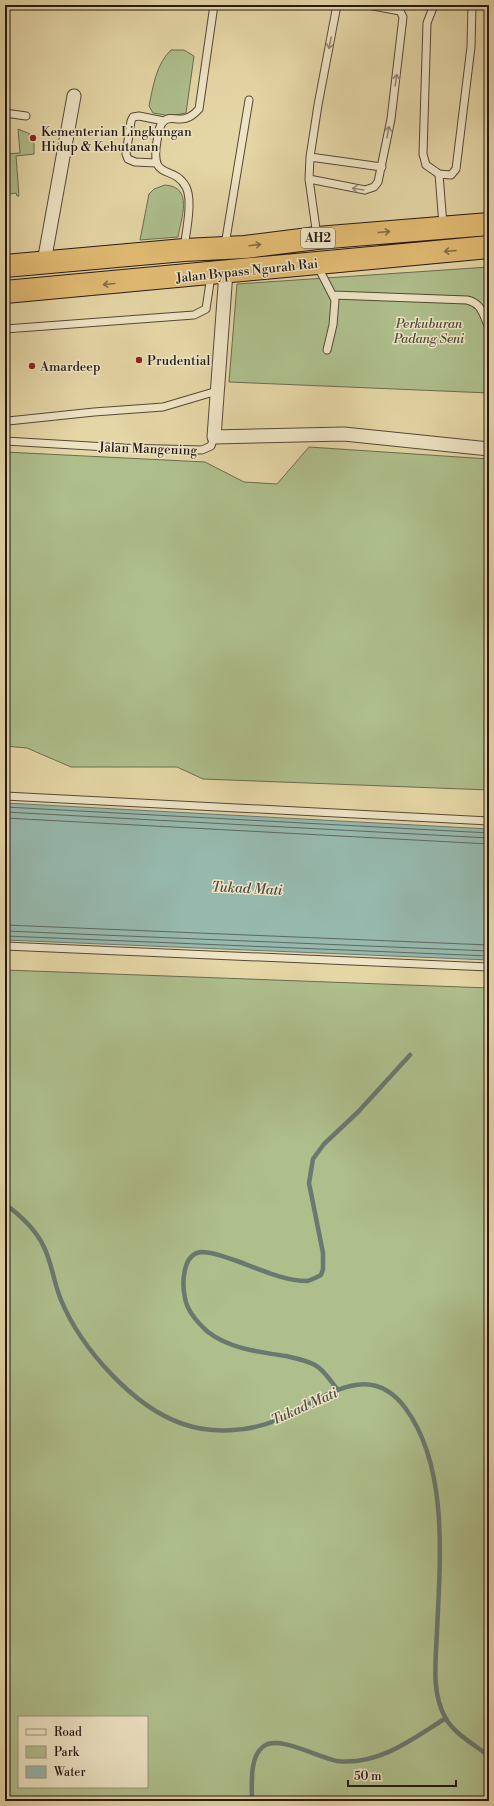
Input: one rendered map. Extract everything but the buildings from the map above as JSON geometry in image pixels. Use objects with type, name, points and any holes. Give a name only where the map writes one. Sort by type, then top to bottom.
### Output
[{"type":"highway","name":"Jalan Bypass Ngurah Rai","points":[[5,266],[489,224]]},
{"type":"highway","name":"Jalan Bypass Ngurah Rai","points":[[5,292],[148,280],[316,262],[489,247]]},
{"type":"highway","points":[[146,253],[148,280]]},
{"type":"street","points":[[44,262],[74,96]]},
{"type":"street","name":"Jalan Mangening","points":[[214,437],[217,391],[219,273]]},
{"type":"street","points":[[214,437],[344,434],[489,450]]},
{"type":"lane","points":[[156,163],[135,162],[128,160],[126,154],[131,121],[133,117],[139,116],[164,121],[170,119],[183,120],[192,116],[199,109],[214,5]]},
{"type":"lane","points":[[317,238],[309,179],[310,157],[318,105],[337,5]]},
{"type":"lane","points":[[309,179],[365,190],[374,187],[378,182],[391,119],[403,17],[400,11],[388,7],[368,5]]},
{"type":"lane","points":[[434,5],[427,23],[423,154],[426,165],[439,174],[451,175],[456,169],[471,47],[472,5]]},
{"type":"lane","points":[[225,247],[249,100]]},
{"type":"lane","points":[[5,113],[26,116]]},
{"type":"lane","points":[[164,121],[160,127],[155,156],[156,163],[162,170],[178,178],[186,187],[189,200],[184,250]]},
{"type":"lane","points":[[310,157],[382,166]]},
{"type":"lane","points":[[439,174],[443,228]]},
{"type":"lane","points":[[316,262],[333,295],[335,305],[327,350]]},
{"type":"lane","points":[[5,329],[194,315],[206,309],[219,273]]},
{"type":"lane","points":[[333,295],[467,300],[475,302],[480,306],[487,323]]},
{"type":"lane","points":[[8,421],[94,412],[163,407],[217,391]]},
{"type":"lane","name":"Jalan Mangening","points":[[5,441],[124,448],[202,450],[211,446],[214,437]]},
{"type":"lane","points":[[5,796],[489,821]]},
{"type":"lane","points":[[5,946],[489,967]]},
{"type":"green space","points":[[171,50],[184,50],[194,56],[186,113],[171,116],[153,113],[149,106],[159,69],[162,62]]},
{"type":"green space","points":[[18,129],[30,134],[34,144],[34,154],[16,156],[19,196],[17,196],[16,193],[5,195],[5,154],[20,153]]},
{"type":"green space","points":[[165,185],[174,187],[180,191],[183,197],[183,213],[178,237],[140,240],[149,194],[154,189]]},
{"type":"green space","name":"Perkuburan Padang Seni","points":[[489,267],[489,393],[229,382],[237,284]]},
{"type":"green space","points":[[309,447],[489,459],[489,790],[203,779],[177,767],[71,767],[27,748],[5,746],[5,452],[205,462],[244,482],[277,484]]},
{"type":"green space","points":[[5,970],[489,988],[489,1801],[5,1801]]},
{"type":"water","points":[[5,803],[489,829],[489,960],[5,940]]},
{"type":"waterway","points":[[337,1389],[324,1373],[312,1363],[286,1356],[235,1346],[208,1332],[194,1317],[186,1303],[184,1292],[185,1270],[190,1258],[195,1254],[202,1252],[219,1255],[270,1274],[289,1279],[307,1281],[321,1275],[323,1269],[323,1253],[309,1183],[313,1159],[324,1144],[358,1112],[410,1055]]},
{"type":"waterway","name":"Tukad Mati","points":[[5,1204],[27,1223],[41,1241],[49,1260],[61,1300],[81,1337],[95,1356],[128,1390],[164,1416],[183,1424],[206,1429],[243,1429],[277,1420],[343,1388],[360,1384],[376,1386],[391,1394],[406,1409],[420,1433],[429,1459],[439,1516],[440,1546],[435,1664],[438,1697],[445,1717],[453,1728],[489,1756]]},
{"type":"waterway","points":[[252,1801],[252,1771],[256,1757],[264,1746],[271,1743],[289,1745],[337,1761],[367,1759],[381,1755],[408,1742],[446,1718]]},
{"type":"place","name":"Kementerian Lingkungan Hidup & Kehutanan","points":[[33,138]]},
{"type":"place","name":"Prudential","points":[[139,360]]},
{"type":"place","name":"Amardeep","points":[[32,366]]}]
